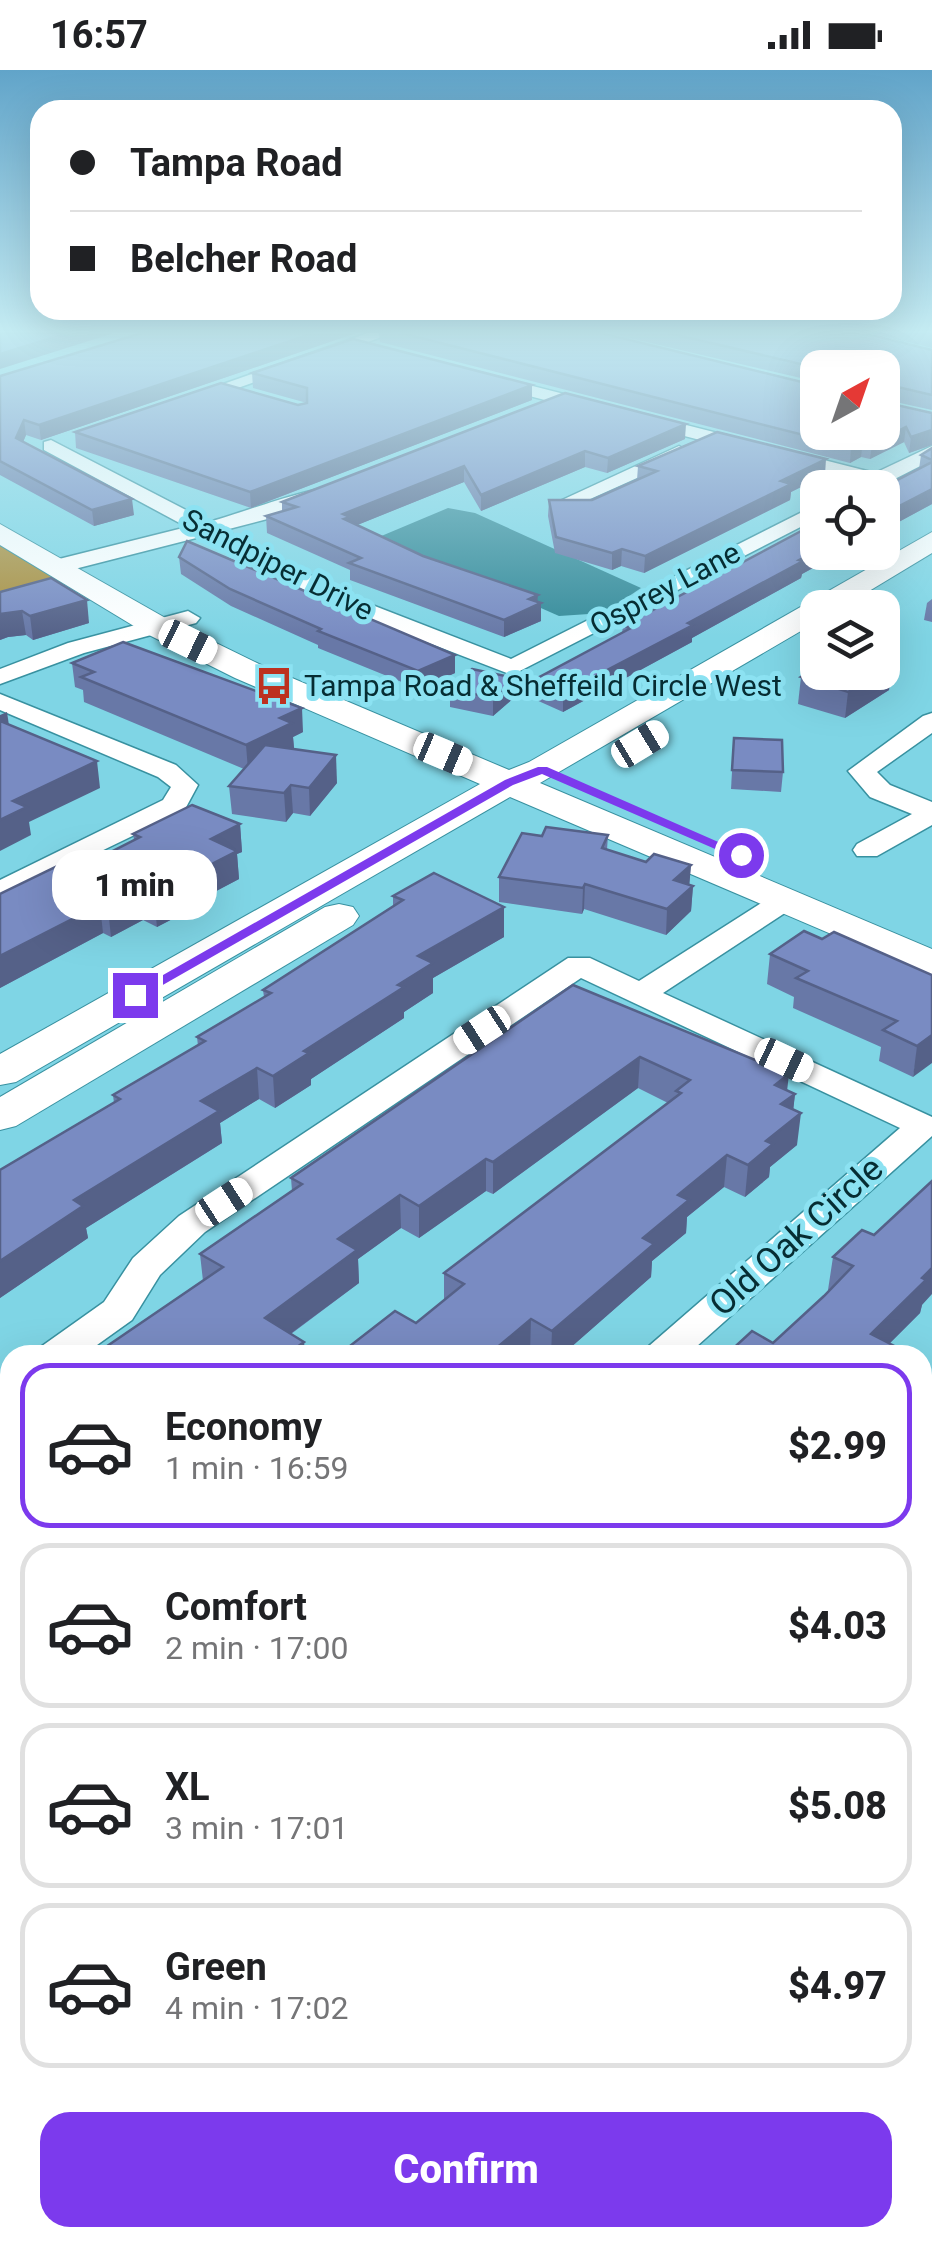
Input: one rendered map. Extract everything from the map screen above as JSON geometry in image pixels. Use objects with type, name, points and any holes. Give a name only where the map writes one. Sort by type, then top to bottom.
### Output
[{"type":"main road","points":[[0,508],[70,563]]},
{"type":"main road","points":[[0,533],[70,563],[262,678],[932,935]]},
{"type":"main road","points":[[0,1116],[932,541]]},
{"type":"main road","points":[[898,590],[932,570]]},
{"type":"main road","points":[[0,1072],[800,647]]},
{"type":"main road","points":[[542,783],[784,901],[932,964]]},
{"type":"street","points":[[699,435],[824,470]]},
{"type":"street","points":[[572,500],[712,438]]},
{"type":"street","name":"Sandpiper Drive","points":[[60,442],[207,529],[346,602],[512,668]]},
{"type":"street","points":[[895,470],[932,452]]},
{"type":"street","points":[[70,563],[268,513],[339,486]]},
{"type":"street","name":"Osprey Lane","points":[[512,668],[800,519]]},
{"type":"street","points":[[0,678],[76,648],[173,622]]},
{"type":"street","points":[[0,701],[167,771],[185,785],[174,805],[0,890]]},
{"type":"street","points":[[932,721],[861,770],[880,791],[932,813]]},
{"type":"street","points":[[868,850],[932,813]]},
{"type":"street","points":[[644,992],[784,901]]},
{"type":"street","name":"Old Oak Circle","points":[[70,1345],[118,1310],[146,1266],[192,1224],[580,965],[923,1126],[674,1345]]},
{"type":"shaded area","points":[[0,542],[67,582],[0,605]]},
{"type":"water","points":[[448,508],[475,513],[641,588],[604,613],[559,616],[379,537]]},
{"type":"building","points":[[0,435],[18,435],[16,438],[132,499],[92,510],[0,461]]},
{"type":"building","points":[[82,435],[401,435],[250,492]]},
{"type":"building","points":[[457,435],[662,435],[608,458],[585,451],[481,495],[464,466],[343,514],[350,517],[344,519],[423,556],[538,595],[529,599],[541,603],[504,620],[349,563],[361,558],[266,516],[297,507],[282,502]]},
{"type":"building","points":[[711,435],[727,435],[826,459],[781,481],[791,484],[645,556],[622,549],[612,553],[556,537],[549,500],[592,500],[657,471],[638,466]]},
{"type":"building","points":[[932,448],[932,460],[921,455]]},
{"type":"building","points":[[932,462],[932,489],[900,506],[900,479]]},
{"type":"building","points":[[800,532],[800,563],[688,623],[693,625],[563,693],[534,680],[631,628],[623,626]]},
{"type":"building","points":[[187,541],[455,655],[418,671],[318,631],[321,629],[230,589],[179,557]]},
{"type":"building","points":[[51,578],[87,600],[30,616],[22,611],[0,614],[0,592]]},
{"type":"building","points":[[123,642],[302,708],[280,718],[292,723],[246,745],[81,677],[94,672],[72,663]]},
{"type":"building","points":[[472,669],[515,678],[493,698],[450,689]]},
{"type":"building","points":[[0,721],[97,761],[13,801],[27,807],[0,820]]},
{"type":"building","points":[[734,738],[782,740],[783,772],[732,770]]},
{"type":"building","points":[[265,745],[336,755],[309,788],[291,785],[284,793],[229,786]]},
{"type":"building","points":[[192,805],[240,824],[211,839],[237,851],[154,899],[140,892],[108,909],[100,905],[0,956],[0,894],[70,860],[83,866],[140,837],[133,834]]},
{"type":"building","points":[[546,827],[608,835],[602,848],[646,862],[654,854],[691,865],[674,880],[693,886],[667,909],[585,884],[583,888],[499,877],[522,833],[542,836]]},
{"type":"building","points":[[434,873],[504,907],[418,956],[433,963],[398,985],[404,987],[304,1051],[309,1053],[273,1076],[257,1068],[201,1101],[219,1111],[74,1200],[83,1206],[0,1261],[0,1170],[120,1099],[113,1095],[205,1041],[197,1037],[271,993],[263,990],[403,900],[393,896]]},
{"type":"building","points":[[804,931],[822,939],[834,932],[932,975],[932,1035],[917,1046],[883,1030],[897,1021],[796,978],[808,971],[770,954]]},
{"type":"building","points":[[573,985],[789,1074],[775,1085],[795,1094],[781,1104],[801,1113],[766,1141],[773,1144],[748,1165],[727,1155],[678,1195],[689,1200],[643,1238],[654,1244],[552,1331],[531,1319],[500,1345],[351,1345],[395,1311],[416,1323],[464,1284],[444,1273],[681,1093],[676,1091],[690,1080],[640,1057],[493,1162],[486,1159],[419,1206],[400,1195],[338,1239],[357,1250],[265,1318],[304,1342],[300,1345],[109,1345],[223,1267],[200,1254],[302,1184],[291,1178]]},
{"type":"building","points":[[932,1181],[932,1268],[922,1278],[926,1280],[871,1334],[892,1345],[737,1345],[752,1331],[773,1343],[853,1266],[833,1257],[862,1230],[874,1235]]},
{"type":"place","name":"Tampa Road & Sheffeild Circle West","points":[[274,686]]},
{"type":"route","points":[[135,995],[509,782],[542,770],[741,855]]}]
